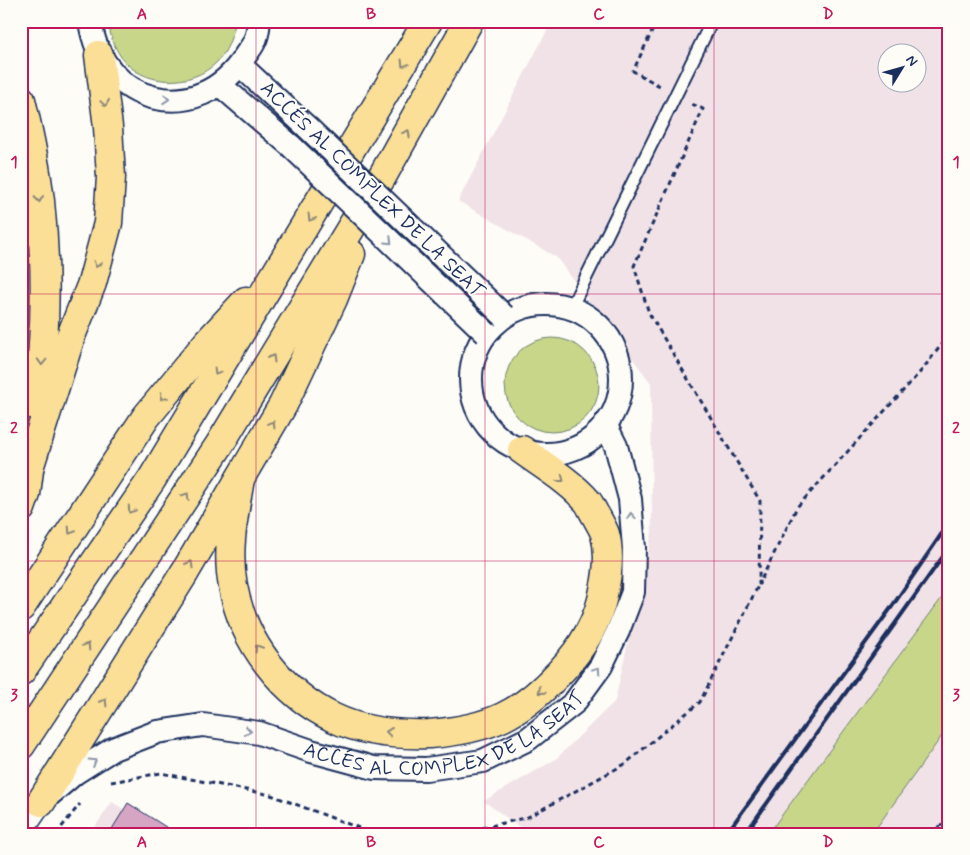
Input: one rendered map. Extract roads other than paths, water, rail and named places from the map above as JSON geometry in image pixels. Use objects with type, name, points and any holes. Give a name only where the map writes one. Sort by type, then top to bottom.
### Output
[{"type":"highway","points":[[21,672],[152,479],[428,21]]},
{"type":"highway","points":[[21,745],[220,444],[383,175],[470,21]]},
{"type":"highway","points":[[30,465],[72,336],[92,283],[108,223],[110,161],[99,55]]},
{"type":"highway","points":[[21,100],[32,150],[40,201],[45,280],[41,374],[26,494],[21,508]]},
{"type":"highway","points":[[41,802],[185,572],[283,405],[333,298],[383,175]]},
{"type":"highway","points":[[21,607],[146,417],[207,344],[288,256]]},
{"type":"highway","points":[[240,479],[230,536],[233,586],[244,623],[255,646],[272,668],[294,692],[335,719],[370,730],[410,735],[452,732],[502,718],[525,704],[545,688],[568,664],[589,634],[602,603],[608,566],[605,533],[588,503],[566,483],[522,450]]},
{"type":"street","name":"ACCÉS AL COMPLEX DE LA SEAT","points":[[90,21],[92,38],[99,55],[109,70],[121,82],[136,92],[153,98],[170,100],[188,99],[205,94],[220,85],[240,65],[256,40],[259,21]]},
{"type":"street","name":"ACCÉS AL COMPLEX DE LA SEAT","points":[[240,65],[504,316]]},
{"type":"street","name":"ACCÉS AL COMPLEX DE LA SEAT","points":[[220,85],[291,146],[486,333]]},
{"type":"street","name":"ACCÉS AL COMPLEX DE LA SEAT","points":[[550,304],[571,308],[594,321],[605,333],[614,348],[619,363],[621,380],[613,412],[594,436],[579,448],[562,454],[522,450],[504,441],[488,427],[478,410],[472,391],[471,370],[476,351],[486,333],[504,316],[518,309],[533,305],[550,304]]},
{"type":"street","name":"ACCÉS AL COMPLEX DE LA SEAT","points":[[21,832],[41,802],[75,773],[113,750],[157,732],[203,726],[259,733],[311,751],[374,768],[426,769],[483,761],[528,739],[574,703],[601,666],[618,631],[633,592],[634,548],[630,499],[616,446],[605,424]]},
{"type":"lane","points":[[571,308],[712,21]]},
{"type":"lane","points":[[940,834],[949,827]]},
{"type":"railway","points":[[726,834],[891,608],[949,523]]},
{"type":"railway","points":[[745,834],[949,548]]}]
